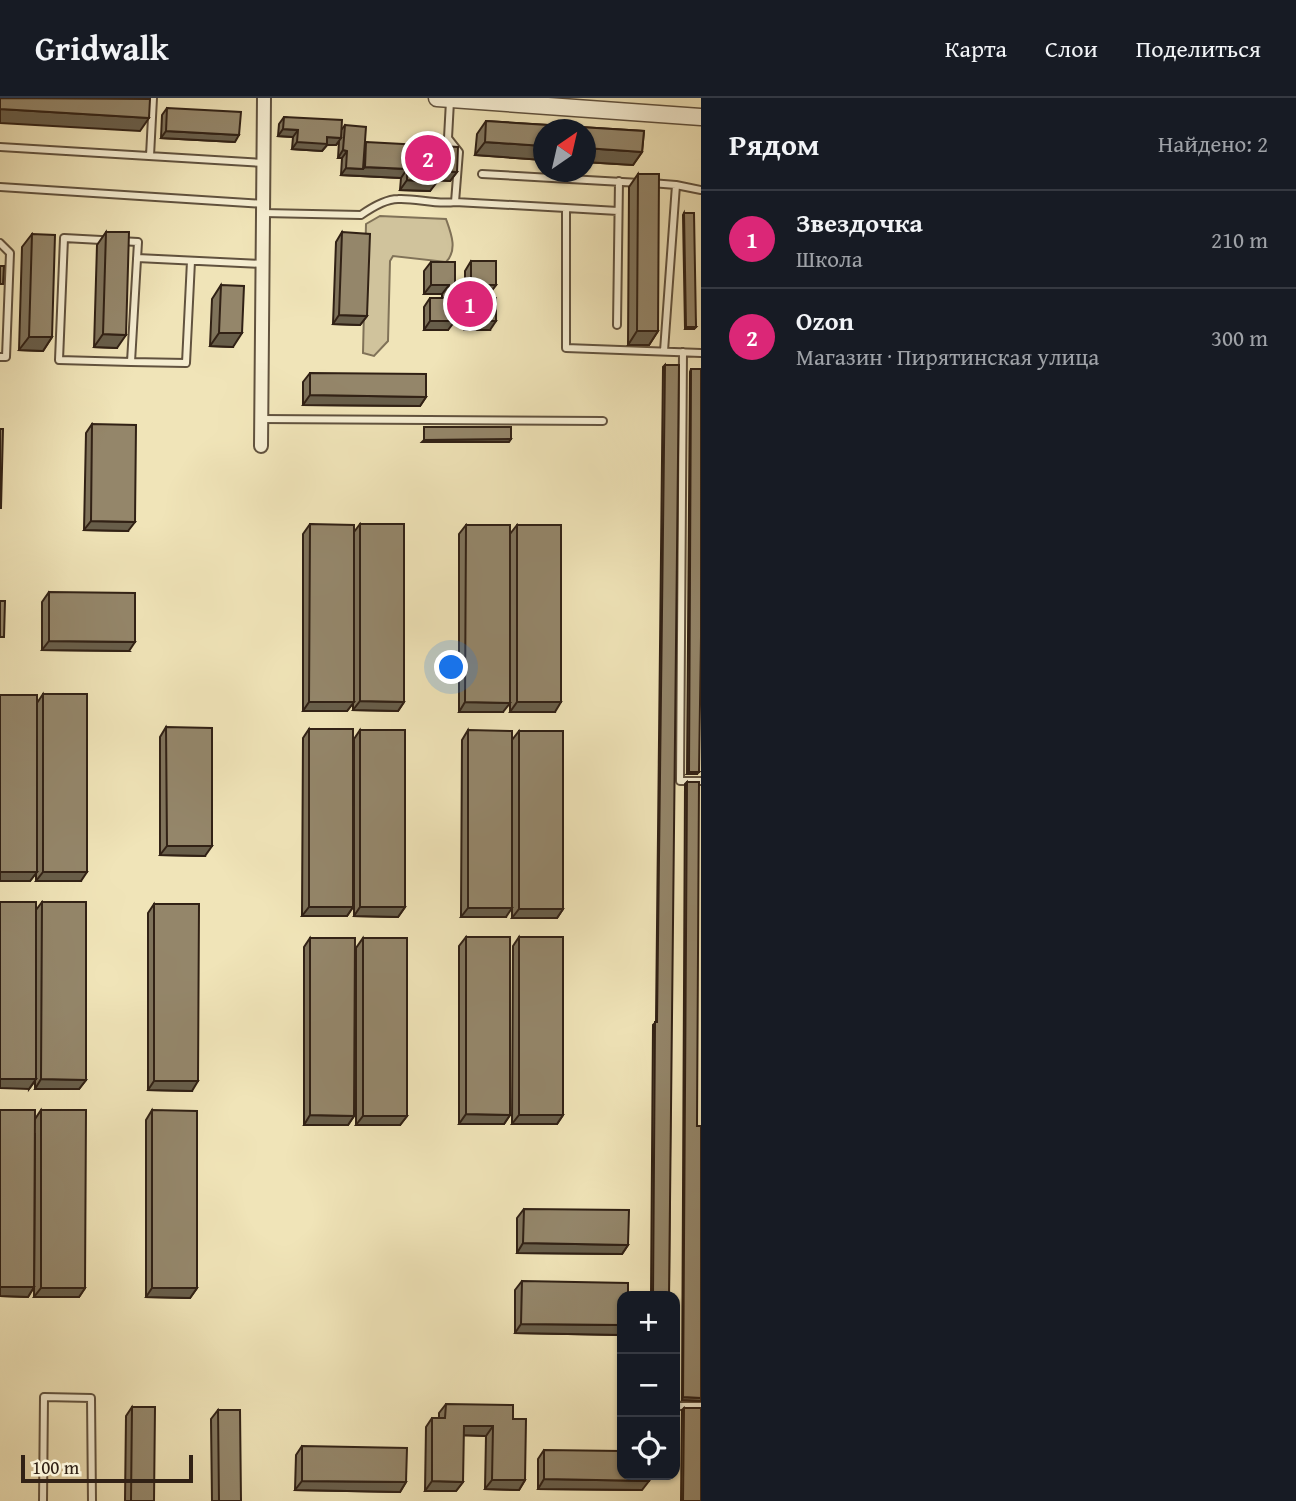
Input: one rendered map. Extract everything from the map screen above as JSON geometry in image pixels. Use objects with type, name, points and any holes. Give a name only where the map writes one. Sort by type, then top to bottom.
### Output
[{"type":"street","points":[[261,446],[264,98]]},
{"type":"street","points":[[444,99],[594,104],[701,117]]},
{"type":"lane","points":[[150,156],[153,98]]},
{"type":"lane","points":[[444,99],[448,138],[459,152],[455,202]]},
{"type":"lane","points":[[0,147],[264,163]]},
{"type":"lane","points":[[482,174],[676,185],[701,190]]},
{"type":"lane","points":[[617,326],[619,181]]},
{"type":"lane","points":[[664,351],[676,185]]},
{"type":"lane","points":[[0,187],[362,215],[369,209],[396,198],[443,204],[455,202],[618,211]]},
{"type":"lane","points":[[566,208],[566,348],[701,352]]},
{"type":"lane","points":[[131,362],[138,242],[64,238],[59,360],[131,362],[186,363],[191,261]]},
{"type":"lane","points":[[0,243],[10,253],[6,358],[0,357]]},
{"type":"lane","points":[[137,258],[263,264]]},
{"type":"lane","points":[[684,352],[680,781],[701,780]]},
{"type":"lane","points":[[261,419],[603,421]]},
{"type":"lane","points":[[43,1501],[44,1398],[91,1398],[92,1501]]},
{"type":"lane","points":[[680,1406],[701,1406]]},
{"type":"shaded area","points":[[380,216],[446,219],[453,247],[446,262],[393,256],[390,261],[388,341],[374,356],[363,353],[366,224]]},
{"type":"building","points":[[0,98],[150,99],[149,118],[0,109]]},
{"type":"building","points":[[167,108],[241,112],[239,135],[166,131]]},
{"type":"building","points":[[284,117],[342,120],[341,138],[327,137],[327,144],[297,142],[298,130],[283,129]]},
{"type":"building","points":[[486,121],[533,124],[533,145],[485,142]]},
{"type":"building","points":[[345,125],[366,127],[363,169],[346,168],[347,151],[343,150]]},
{"type":"building","points":[[596,128],[644,131],[642,152],[596,149]]},
{"type":"building","points":[[366,142],[458,147],[457,172],[437,171],[437,182],[407,180],[407,169],[365,167]]},
{"type":"building","points":[[638,174],[659,174],[658,331],[637,331]]},
{"type":"building","points":[[684,213],[694,213],[696,327],[686,327]]},
{"type":"building","points":[[106,232],[129,232],[126,335],[103,334]]},
{"type":"building","points":[[342,232],[370,234],[367,316],[339,315]]},
{"type":"building","points":[[32,234],[55,235],[52,337],[29,337]]},
{"type":"building","points":[[471,261],[496,261],[496,285],[477,285],[477,298],[496,298],[496,321],[472,321],[472,300],[455,300],[455,321],[430,321],[430,298],[449,298],[449,285],[431,285],[431,262],[455,262],[455,282],[471,282]]},
{"type":"building","points":[[0,266],[4,266],[3,284],[0,284]]},
{"type":"building","points":[[221,285],[244,286],[242,333],[219,333]]},
{"type":"building","points":[[665,365],[679,365],[669,1291],[653,1291]]},
{"type":"building","points":[[691,369],[701,369],[699,772],[689,772]]},
{"type":"building","points":[[310,373],[426,374],[426,397],[310,395]]},
{"type":"building","points":[[92,424],[136,425],[135,522],[91,521]]},
{"type":"building","points":[[424,427],[511,427],[511,439],[424,440]]},
{"type":"building","points":[[0,429],[3,429],[1,508],[0,508]]},
{"type":"building","points":[[310,524],[354,525],[354,702],[309,702]]},
{"type":"building","points":[[360,524],[404,524],[404,702],[360,701]]},
{"type":"building","points":[[466,525],[510,525],[510,703],[465,702]]},
{"type":"building","points":[[517,525],[561,525],[561,702],[517,702]]},
{"type":"building","points":[[49,592],[135,593],[135,642],[49,641]]},
{"type":"building","points":[[0,601],[5,601],[4,637],[0,637]]},
{"type":"building","points":[[43,694],[87,694],[87,872],[43,872]]},
{"type":"building","points":[[0,695],[37,695],[37,872],[0,872]]},
{"type":"building","points":[[166,727],[212,728],[212,846],[167,846]]},
{"type":"building","points":[[309,729],[353,729],[353,907],[309,907]]},
{"type":"building","points":[[360,730],[405,730],[405,907],[360,907]]},
{"type":"building","points":[[468,730],[512,731],[512,908],[468,908]]},
{"type":"building","points":[[519,731],[563,731],[563,909],[519,909]]},
{"type":"building","points":[[687,782],[699,782],[697,1126],[701,1126],[701,1398],[683,1397]]},
{"type":"building","points":[[0,902],[36,902],[36,1079],[0,1079]]},
{"type":"building","points":[[42,902],[86,902],[86,1080],[41,1079]]},
{"type":"building","points":[[154,904],[199,904],[198,1081],[154,1081]]},
{"type":"building","points":[[466,937],[510,937],[510,1115],[466,1114]]},
{"type":"building","points":[[519,937],[563,937],[563,1115],[519,1115]]},
{"type":"building","points":[[310,938],[355,938],[354,1116],[310,1115]]},
{"type":"building","points":[[363,938],[407,938],[407,1116],[363,1116]]},
{"type":"building","points":[[0,1110],[35,1110],[34,1287],[0,1287]]},
{"type":"building","points":[[41,1110],[86,1110],[85,1288],[41,1288]]},
{"type":"building","points":[[152,1110],[197,1111],[197,1288],[152,1288]]},
{"type":"building","points":[[524,1209],[629,1210],[628,1245],[523,1243]]},
{"type":"building","points":[[522,1281],[628,1283],[628,1291],[617,1291],[617,1325],[521,1324]]},
{"type":"building","points":[[446,1404],[513,1405],[513,1419],[526,1419],[525,1480],[492,1480],[493,1426],[464,1426],[463,1482],[432,1481],[432,1418],[445,1418]]},
{"type":"building","points":[[132,1407],[155,1407],[154,1501],[131,1501]]},
{"type":"building","points":[[684,1408],[701,1408],[701,1501],[683,1501]]},
{"type":"building","points":[[218,1410],[240,1410],[241,1501],[219,1501]]},
{"type":"building","points":[[302,1446],[407,1448],[406,1482],[302,1481]]},
{"type":"building","points":[[544,1450],[617,1451],[617,1480],[649,1481],[544,1479]]},
{"type":"place","name":"Ozon","points":[[428,158]]},
{"type":"place","name":"Звездочка","points":[[470,304]]}]
